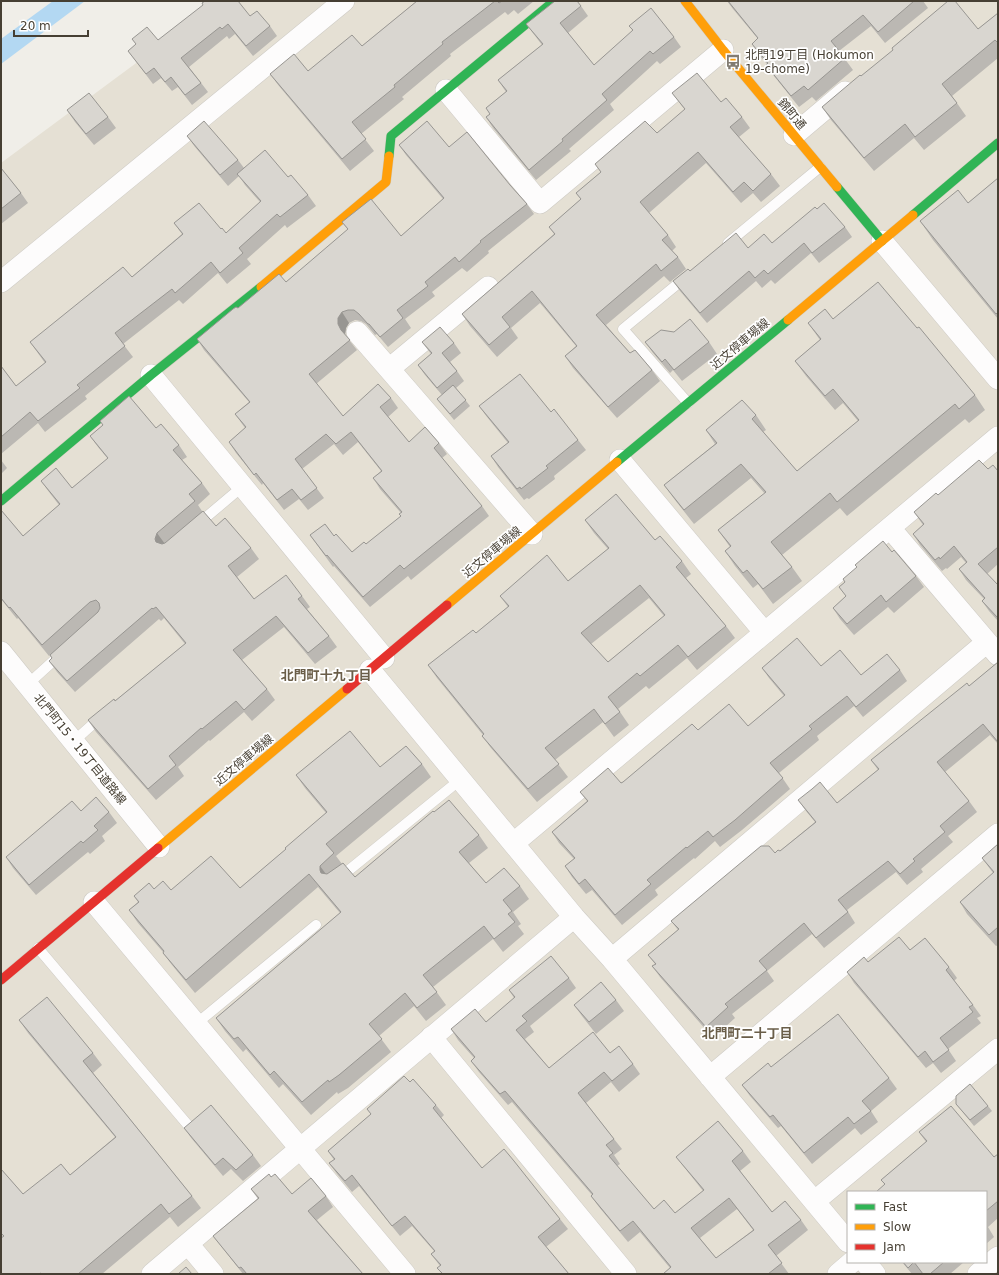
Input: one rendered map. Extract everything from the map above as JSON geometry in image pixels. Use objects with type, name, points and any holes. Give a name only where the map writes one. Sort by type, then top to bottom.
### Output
[{"type":"main road","points":[[1,501],[151,375],[292,262],[386,182],[391,136],[554,1]]},
{"type":"main road","name":"錦町通","points":[[686,1],[723,50],[882,241]]},
{"type":"main road","name":"近文停車場線","points":[[1,980],[998,143]]},
{"type":"street","points":[[1,282],[344,1]]},
{"type":"street","points":[[446,90],[540,203],[723,50]]},
{"type":"street","points":[[794,135],[859,80]]},
{"type":"street","points":[[882,241],[998,379]]},
{"type":"street","points":[[389,369],[488,287]]},
{"type":"street","points":[[357,332],[532,534]]},
{"type":"street","points":[[151,375],[243,486],[377,664],[461,779],[574,917],[612,960],[847,1241]]},
{"type":"street","points":[[514,843],[998,437]]},
{"type":"street","points":[[620,460],[765,633]]},
{"type":"street","points":[[612,960],[992,648],[890,528]]},
{"type":"street","name":"北門町15・19丁目道路線","points":[[1,652],[159,847]]},
{"type":"street","points":[[710,1077],[998,834]]},
{"type":"street","points":[[94,902],[405,1274]]},
{"type":"street","points":[[152,1274],[574,917]]},
{"type":"street","points":[[431,1038],[626,1274]]},
{"type":"street","points":[[815,1201],[998,1049]]},
{"type":"street","points":[[188,1244],[213,1274]]},
{"type":"street","points":[[978,1274],[998,1257]]},
{"type":"street","points":[[838,1274],[851,1263]]},
{"type":"street","points":[[866,1263],[875,1274]]},
{"type":"lane","points":[[722,248],[820,167]]},
{"type":"lane","points":[[688,403],[623,329],[691,273]]},
{"type":"lane","points":[[192,529],[243,486]]},
{"type":"lane","points":[[28,684],[68,648]]},
{"type":"lane","points":[[74,741],[109,710]]},
{"type":"lane","points":[[335,881],[461,779]]},
{"type":"lane","points":[[196,1024],[316,924]]},
{"type":"lane","points":[[38,948],[186,1124]]},
{"type":"shaded area","points":[[220,1],[998,1],[998,1274],[1,1274],[1,163]]},
{"type":"water","points":[[53,1],[85,1],[1,64],[1,39]]},
{"type":"building","points":[[205,1],[238,1],[250,16],[257,11],[270,26],[246,46],[228,24],[222,29],[220,27],[181,58],[201,83],[185,95],[171,77],[165,82],[154,68],[146,74],[128,51],[136,44],[132,39],[147,27],[158,40],[203,5],[202,3]]},
{"type":"building","points":[[417,1],[495,1],[442,42],[443,44],[394,85],[395,87],[352,122],[366,139],[342,159],[270,74],[294,54],[308,71],[352,35],[362,46]]},
{"type":"building","points":[[555,1],[577,1],[581,6],[560,23],[594,65],[633,30],[629,26],[651,8],[674,37],[653,54],[650,51],[602,94],[607,100],[529,170],[486,117],[490,114],[486,108],[507,91],[498,80],[543,44],[526,24]]},
{"type":"building","points":[[728,1],[914,1],[878,32],[863,15],[831,41],[845,58],[808,90],[804,86],[791,96],[766,65],[768,63],[752,44],[758,38]]},
{"type":"building","points":[[948,1],[955,1],[978,29],[998,13],[998,43],[995,40],[942,84],[957,103],[915,137],[905,124],[864,158],[822,107],[893,50],[892,48]]},
{"type":"building","points":[[697,73],[721,102],[726,98],[742,117],[730,127],[771,174],[753,191],[744,182],[733,192],[698,152],[640,202],[668,235],[662,240],[678,257],[661,271],[656,264],[596,315],[630,353],[635,350],[652,370],[608,407],[565,356],[577,346],[532,291],[502,317],[510,327],[489,345],[462,314],[555,234],[549,227],[581,199],[576,193],[601,172],[595,164],[645,121],[657,133],[685,109],[672,93]]},
{"type":"building","points":[[89,93],[108,117],[86,134],[67,110]]},
{"type":"building","points":[[204,121],[238,160],[220,175],[187,136]]},
{"type":"building","points":[[427,121],[449,147],[467,132],[527,204],[480,241],[481,242],[459,262],[455,257],[425,282],[428,286],[397,310],[403,318],[380,337],[354,310],[342,312],[338,318],[338,324],[350,340],[309,374],[343,416],[378,384],[391,398],[380,407],[409,442],[425,427],[439,443],[434,448],[482,506],[404,569],[400,565],[363,597],[327,555],[326,556],[310,535],[325,524],[334,536],[336,534],[352,552],[364,542],[366,544],[401,516],[399,514],[402,512],[373,478],[382,471],[351,432],[336,444],[326,434],[295,459],[317,488],[301,500],[292,489],[277,500],[256,473],[254,475],[229,442],[246,427],[235,414],[250,402],[197,339],[279,274],[286,282],[348,229],[342,222],[371,199],[401,236],[444,198],[399,145]]},
{"type":"building","points":[[265,150],[288,177],[291,175],[308,195],[280,217],[277,214],[239,248],[243,253],[220,273],[211,262],[175,293],[172,289],[115,333],[125,346],[77,385],[80,388],[38,421],[30,412],[1,437],[1,366],[16,386],[46,362],[30,342],[123,267],[132,277],[183,234],[174,223],[199,203],[226,233],[261,201],[237,174]]},
{"type":"building","points":[[1,168],[21,193],[1,209]]},
{"type":"building","points":[[998,178],[998,312],[996,314],[920,221],[958,190],[968,203]]},
{"type":"building","points":[[824,203],[845,227],[812,253],[804,243],[768,274],[764,270],[755,278],[749,271],[700,313],[673,281],[688,269],[690,271],[736,233],[748,248],[764,234],[772,243],[815,207],[817,209]]},
{"type":"building","points":[[878,282],[917,328],[919,327],[975,395],[959,409],[955,404],[837,502],[830,493],[771,542],[792,567],[763,589],[747,570],[743,573],[725,551],[731,546],[718,530],[766,492],[741,464],[684,510],[664,485],[717,443],[706,430],[742,400],[756,415],[752,419],[797,471],[859,420],[833,389],[825,396],[795,361],[821,339],[808,323],[825,309],[833,319]]},
{"type":"building","points":[[690,319],[709,342],[674,370],[665,359],[662,362],[645,342],[661,330],[674,332]]},
{"type":"building","points":[[440,327],[454,343],[442,353],[457,371],[437,388],[418,365],[432,353],[422,342]]},
{"type":"building","points":[[520,374],[551,412],[554,409],[578,440],[546,466],[548,468],[521,489],[520,487],[517,489],[491,456],[509,442],[479,406]]},
{"type":"building","points":[[453,385],[466,400],[450,414],[437,399]]},
{"type":"building","points":[[129,396],[156,428],[161,424],[179,445],[173,450],[202,483],[189,494],[195,501],[157,533],[155,539],[156,542],[162,544],[165,543],[203,511],[216,526],[225,518],[251,548],[228,566],[254,599],[286,575],[302,596],[298,599],[329,636],[308,653],[276,616],[233,650],[267,689],[244,710],[236,701],[202,729],[201,728],[169,756],[176,765],[148,789],[88,720],[114,699],[115,701],[186,643],[156,607],[153,609],[152,608],[67,681],[49,661],[52,658],[50,655],[98,612],[100,608],[99,603],[96,600],[90,602],[42,645],[1,598],[1,510],[23,536],[60,504],[41,481],[56,468],[72,488],[108,458],[90,436],[103,425],[100,421]]},
{"type":"building","points":[[979,460],[988,469],[993,465],[998,471],[998,547],[978,564],[998,585],[998,618],[982,601],[985,598],[959,569],[967,562],[954,546],[940,559],[939,557],[935,560],[913,534],[924,524],[914,512],[936,493],[938,495]]},
{"type":"building","points":[[616,494],[655,540],[660,536],[682,561],[676,567],[726,626],[688,657],[678,645],[640,676],[637,673],[608,697],[620,712],[605,724],[594,709],[545,748],[559,764],[528,789],[482,736],[484,734],[428,665],[473,630],[476,633],[509,606],[500,596],[547,555],[568,581],[609,548],[585,520]],"holes":[[[640,585],[665,615],[608,662],[581,633]]]},
{"type":"building","points":[[883,541],[892,552],[894,550],[916,576],[886,602],[881,595],[847,624],[833,608],[846,596],[839,587],[845,582],[843,579],[857,567],[855,565]]},
{"type":"building","points":[[797,638],[821,666],[840,650],[861,675],[887,654],[900,670],[856,707],[847,696],[809,726],[812,729],[770,763],[783,778],[713,837],[708,831],[687,848],[686,847],[647,880],[651,884],[615,915],[585,879],[579,884],[565,866],[575,858],[552,832],[588,801],[580,792],[608,768],[621,783],[623,782],[692,724],[698,730],[729,704],[748,726],[785,695],[762,668]]},
{"type":"building","points":[[998,662],[998,742],[983,724],[937,762],[969,801],[940,826],[945,832],[913,859],[915,861],[900,874],[888,861],[838,900],[848,912],[816,938],[804,923],[759,961],[767,970],[725,1004],[728,1007],[706,1027],[652,966],[656,964],[648,955],[679,929],[671,921],[761,846],[769,846],[775,853],[778,850],[780,851],[816,822],[798,800],[820,782],[837,803],[879,769],[871,760],[967,683],[969,686]]},
{"type":"building","points":[[350,731],[380,767],[406,746],[422,764],[326,844],[334,853],[320,866],[321,873],[327,874],[343,863],[355,877],[433,811],[434,812],[449,800],[479,835],[459,852],[486,883],[504,868],[520,886],[503,900],[512,911],[508,914],[515,922],[494,939],[484,926],[423,975],[437,992],[417,1008],[405,993],[369,1024],[382,1039],[339,1075],[329,1082],[328,1080],[302,1102],[274,1071],[270,1075],[238,1037],[234,1039],[216,1018],[341,912],[309,874],[186,980],[163,953],[164,951],[129,910],[139,902],[134,896],[149,883],[154,889],[163,881],[171,890],[211,856],[240,888],[327,812],[296,775]]},
{"type":"building","points":[[96,797],[109,812],[94,826],[98,830],[83,843],[81,841],[29,885],[6,857],[72,801],[81,811]]},
{"type":"building","points":[[998,844],[998,927],[989,935],[960,902],[994,872],[982,858]]},
{"type":"building","points":[[899,937],[910,950],[925,938],[949,967],[946,970],[973,1005],[969,1007],[973,1012],[940,1038],[949,1050],[933,1062],[925,1051],[918,1057],[847,972],[864,957],[868,962]]},
{"type":"building","points":[[551,956],[569,978],[522,1016],[527,1021],[516,1030],[549,1068],[593,1032],[610,1053],[619,1046],[633,1064],[612,1081],[604,1072],[578,1093],[614,1139],[606,1145],[613,1153],[609,1156],[654,1209],[664,1200],[675,1213],[704,1190],[676,1157],[718,1121],[743,1151],[732,1161],[772,1212],[785,1201],[801,1220],[768,1245],[782,1263],[768,1274],[663,1274],[671,1267],[633,1221],[620,1231],[591,1196],[593,1194],[505,1091],[500,1094],[471,1061],[475,1057],[451,1029],[475,1009],[486,1022],[515,997],[509,990]],"holes":[[[729,1198],[754,1230],[716,1258],[691,1228]]]},
{"type":"building","points":[[601,982],[616,1000],[589,1022],[574,1005]]},
{"type":"building","points":[[47,997],[93,1053],[83,1061],[192,1196],[169,1214],[161,1204],[78,1274],[1,1274],[1,1238],[4,1236],[1,1233],[1,1169],[23,1194],[61,1164],[70,1175],[116,1137],[19,1020]]},
{"type":"building","points":[[838,1014],[889,1078],[862,1101],[871,1111],[854,1124],[848,1117],[804,1153],[773,1115],[770,1117],[742,1085],[768,1063],[771,1067]]},
{"type":"building","points":[[404,1076],[410,1082],[413,1079],[436,1105],[433,1108],[482,1168],[504,1149],[514,1161],[560,1219],[538,1237],[569,1274],[443,1274],[437,1268],[441,1265],[431,1254],[435,1251],[405,1216],[392,1226],[352,1175],[345,1181],[329,1163],[335,1159],[328,1151],[371,1114],[367,1109]]},
{"type":"building","points":[[970,1084],[988,1106],[970,1120],[956,1104],[956,1096]]},
{"type":"building","points":[[211,1105],[253,1155],[236,1170],[223,1158],[215,1165],[184,1128]]},
{"type":"building","points":[[951,1106],[994,1157],[998,1154],[998,1201],[987,1210],[987,1191],[877,1191],[885,1184],[881,1180],[927,1141],[919,1132]]},
{"type":"building","points":[[269,1174],[271,1177],[275,1174],[292,1194],[311,1178],[326,1196],[308,1211],[363,1274],[247,1274],[241,1267],[239,1268],[213,1236],[259,1198],[251,1189]]},
{"type":"building","points":[[904,1263],[913,1263],[908,1268]]},
{"type":"building","points":[[915,1263],[943,1263],[930,1274],[923,1274]]},
{"type":"building","points":[[186,1267],[192,1274],[178,1274]]},
{"type":"traffic: fast","points":[[389,156],[391,136],[554,1]]},
{"type":"traffic: fast","points":[[913,215],[998,143]]},
{"type":"traffic: fast","points":[[837,187],[882,241]]},
{"type":"traffic: fast","points":[[1,501],[151,375],[261,287]]},
{"type":"traffic: fast","points":[[617,462],[788,320]]},
{"type":"traffic: slow","points":[[685,1],[723,50],[837,187]]},
{"type":"traffic: slow","points":[[261,287],[386,182],[389,156]]},
{"type":"traffic: slow","points":[[788,320],[913,215]]},
{"type":"traffic: slow","points":[[447,605],[617,462]]},
{"type":"traffic: slow","points":[[158,848],[347,689]]},
{"type":"traffic: jam","points":[[347,689],[447,605]]},
{"type":"traffic: jam","points":[[1,980],[158,848]]},
{"type":"place","name":"北門19丁目 (Hokumon 19-chome)","points":[[733,62]]},
{"type":"district","name":"北門町十九丁目","points":[[326,675]]},
{"type":"district","name":"北門町二十丁目","points":[[747,1033]]}]
